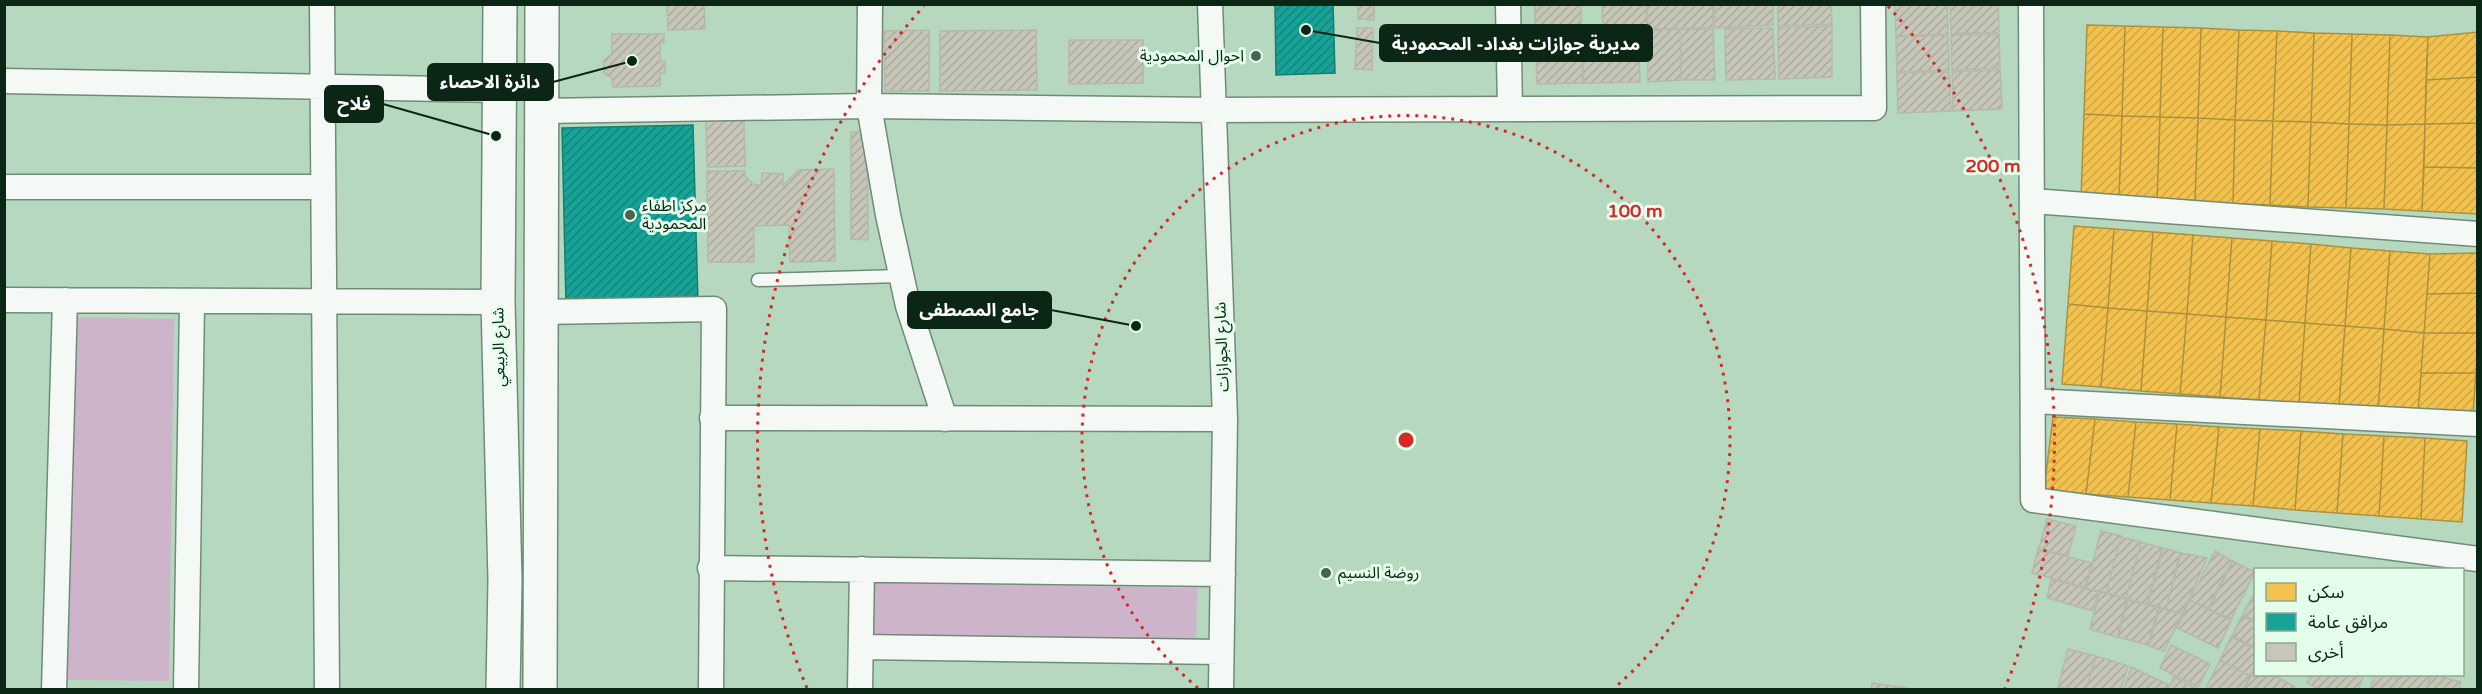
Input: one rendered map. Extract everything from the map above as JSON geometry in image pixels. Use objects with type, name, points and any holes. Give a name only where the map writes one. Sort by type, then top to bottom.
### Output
[{"type":"street","points":[[322,4],[327,690]]},
{"type":"street","name":"شارع الربيعي","points":[[500,4],[498,302],[504,558],[503,690]]},
{"type":"street","points":[[540,690],[542,4]]},
{"type":"street","points":[[870,4],[869,106],[900,276],[945,419]]},
{"type":"street","name":"شارع الجوازات","points":[[1210,4],[1225,419],[1221,690]]},
{"type":"street","points":[[1508,4],[1510,109]]},
{"type":"street","points":[[541,111],[869,106],[1214,110],[1874,108],[1873,4]]},
{"type":"street","points":[[2031,4],[2033,500],[2478,559]]},
{"type":"street","points":[[4,81],[500,90]]},
{"type":"street","points":[[4,188],[323,187]]},
{"type":"street","points":[[2032,201],[2478,234]]},
{"type":"street","points":[[4,300],[498,302]]},
{"type":"street","points":[[54,690],[65,300]]},
{"type":"street","points":[[186,690],[192,302]]},
{"type":"street","points":[[541,312],[714,309],[710,568],[711,690]]},
{"type":"street","points":[[2033,401],[2478,424]]},
{"type":"street","points":[[712,418],[1225,419]]},
{"type":"street","points":[[504,558],[511,572],[521,576],[532,573],[541,560]]},
{"type":"street","points":[[710,568],[1223,574]]},
{"type":"street","points":[[860,690],[862,569]]},
{"type":"street","points":[[504,611],[515,596],[526,594],[536,600],[541,616]]},
{"type":"street","points":[[861,647],[1221,652]]},
{"type":"lane","points":[[758,280],[900,276]]},
{"type":"shaded area","points":[[73,317],[174,319],[169,681],[68,680]]},
{"type":"shaded area","points":[[869,582],[1197,588],[1196,647],[868,641]]},
{"type":"building: سكن","points":[[2087,25],[2125,26],[2122,116],[2084,114]]},
{"type":"building: سكن","points":[[2125,26],[2163,27],[2160,117],[2122,116]]},
{"type":"building: سكن","points":[[2163,27],[2201,28],[2198,118],[2160,117]]},
{"type":"building: سكن","points":[[2201,28],[2239,30],[2235,120],[2198,118]]},
{"type":"building: سكن","points":[[2239,30],[2277,31],[2273,121],[2235,120]]},
{"type":"building: سكن","points":[[2277,31],[2314,33],[2311,122],[2273,121]]},
{"type":"building: سكن","points":[[2478,32],[2478,77],[2426,80],[2428,37]]},
{"type":"building: سكن","points":[[2314,33],[2352,34],[2349,124],[2311,122]]},
{"type":"building: سكن","points":[[2352,34],[2390,35],[2387,125],[2349,124]]},
{"type":"building: سكن","points":[[2390,35],[2428,37],[2425,124],[2387,125]]},
{"type":"building: سكن","points":[[2478,77],[2478,123],[2425,124],[2426,80]]},
{"type":"building: سكن","points":[[2084,114],[2122,116],[2119,200],[2081,199]]},
{"type":"building: سكن","points":[[2122,116],[2160,117],[2157,201],[2119,200]]},
{"type":"building: سكن","points":[[2160,117],[2198,118],[2195,202],[2157,201]]},
{"type":"building: سكن","points":[[2198,118],[2235,120],[2233,204],[2195,202]]},
{"type":"building: سكن","points":[[2235,120],[2273,121],[2270,205],[2233,204]]},
{"type":"building: سكن","points":[[2273,121],[2311,122],[2308,207],[2270,205]]},
{"type":"building: سكن","points":[[2311,122],[2349,124],[2346,208],[2308,207]]},
{"type":"building: سكن","points":[[2478,123],[2478,168],[2424,167],[2425,124]]},
{"type":"building: سكن","points":[[2349,124],[2387,125],[2384,209],[2346,208]]},
{"type":"building: سكن","points":[[2425,124],[2422,211],[2384,209],[2387,125]]},
{"type":"building: سكن","points":[[2424,167],[2478,168],[2478,214],[2422,211]]},
{"type":"building: سكن","points":[[2074,226],[2114,229],[2108,308],[2068,304]]},
{"type":"building: سكن","points":[[2114,229],[2153,232],[2147,311],[2108,308]]},
{"type":"building: سكن","points":[[2153,232],[2193,235],[2187,314],[2147,311]]},
{"type":"building: سكن","points":[[2193,235],[2232,238],[2226,317],[2187,314]]},
{"type":"building: سكن","points":[[2232,238],[2272,241],[2266,320],[2226,317]]},
{"type":"building: سكن","points":[[2272,241],[2311,244],[2305,323],[2266,320]]},
{"type":"building: سكن","points":[[2311,244],[2351,248],[2345,326],[2305,323]]},
{"type":"building: سكن","points":[[2351,248],[2390,251],[2384,329],[2345,326]]},
{"type":"building: سكن","points":[[2390,251],[2430,254],[2424,333],[2384,329]]},
{"type":"building: سكن","points":[[2478,253],[2478,293],[2427,294],[2430,254]]},
{"type":"building: سكن","points":[[2478,293],[2478,333],[2424,333],[2427,294]]},
{"type":"building: سكن","points":[[2068,304],[2108,308],[2101,387],[2062,384]]},
{"type":"building: سكن","points":[[2108,308],[2147,311],[2141,391],[2101,387]]},
{"type":"building: سكن","points":[[2147,311],[2187,314],[2180,394],[2141,391]]},
{"type":"building: سكن","points":[[2187,314],[2226,317],[2220,397],[2180,394]]},
{"type":"building: سكن","points":[[2226,317],[2266,320],[2259,400],[2220,397]]},
{"type":"building: سكن","points":[[2266,320],[2305,323],[2299,403],[2259,400]]},
{"type":"building: سكن","points":[[2305,323],[2345,326],[2339,406],[2299,403]]},
{"type":"building: سكن","points":[[2345,326],[2384,329],[2378,410],[2339,406]]},
{"type":"building: سكن","points":[[2384,329],[2424,333],[2418,413],[2378,410]]},
{"type":"building: سكن","points":[[2424,333],[2478,333],[2476,373],[2421,373]]},
{"type":"building: سكن","points":[[2421,373],[2476,373],[2473,414],[2418,413]]},
{"type":"building: سكن","points":[[2053,417],[2095,419],[2086,494],[2044,490]]},
{"type":"building: سكن","points":[[2095,419],[2136,422],[2128,497],[2086,494]]},
{"type":"building: سكن","points":[[2136,422],[2177,424],[2170,500],[2128,497]]},
{"type":"building: سكن","points":[[2177,424],[2219,427],[2211,503],[2170,500]]},
{"type":"building: سكن","points":[[2219,427],[2260,429],[2253,506],[2211,503]]},
{"type":"building: سكن","points":[[2260,429],[2301,431],[2295,510],[2253,506]]},
{"type":"building: سكن","points":[[2301,431],[2343,434],[2337,513],[2295,510]]},
{"type":"building: سكن","points":[[2343,434],[2384,436],[2379,516],[2337,513]]},
{"type":"building: سكن","points":[[2384,436],[2425,438],[2421,519],[2379,516]]},
{"type":"building: سكن","points":[[2425,438],[2467,441],[2462,522],[2421,519]]},
{"type":"building: مرافق عامة","points":[[1275,4],[1333,4],[1335,73],[1276,75]]},
{"type":"building: مرافق عامة","name":"مركز اطفاء المحمودية","points":[[693,125],[698,303],[566,306],[562,128]]},
{"type":"building: أخرى","points":[[667,4],[704,4],[705,29],[668,30]]},
{"type":"building: أخرى","points":[[1358,4],[1374,4],[1374,20],[1358,19]]},
{"type":"building: أخرى","points":[[1535,4],[1581,4],[1581,30],[1535,31]]},
{"type":"building: أخرى","points":[[1602,4],[1646,4],[1647,29],[1603,30]]},
{"type":"building: أخرى","points":[[1647,4],[1713,4],[1713,28],[1648,29]]},
{"type":"building: أخرى","points":[[1714,4],[1773,4],[1773,25],[1715,28]]},
{"type":"building: أخرى","points":[[1778,4],[1831,4],[1832,24],[1778,26]]},
{"type":"building: أخرى","points":[[1895,4],[1947,4],[1948,34],[1896,36]]},
{"type":"building: أخرى","points":[[1950,4],[1998,4],[1999,32],[1951,34]]},
{"type":"building: أخرى","points":[[1832,26],[1832,77],[1779,79],[1778,28]]},
{"type":"building: أخرى","points":[[1357,28],[1373,28],[1372,70],[1355,69]]},
{"type":"building: أخرى","points":[[1773,28],[1775,79],[1726,80],[1725,29]]},
{"type":"building: أخرى","points":[[1680,29],[1713,29],[1715,80],[1681,80]]},
{"type":"building: أخرى","points":[[1680,29],[1681,80],[1648,82],[1647,31]]},
{"type":"building: أخرى","points":[[929,30],[929,91],[885,91],[884,31]]},
{"type":"building: أخرى","points":[[1036,30],[1037,90],[940,91],[940,31]]},
{"type":"building: أخرى","points":[[1638,31],[1640,82],[1584,83],[1583,32]]},
{"type":"building: أخرى","points":[[1581,32],[1583,83],[1537,84],[1535,33]]},
{"type":"building: أخرى","points":[[612,34],[664,34],[664,43],[660,43],[660,61],[665,61],[665,73],[660,73],[660,86],[613,87],[612,78],[604,73],[604,60],[612,54]]},
{"type":"building: أخرى","points":[[1999,34],[2000,68],[1952,70],[1951,35]]},
{"type":"building: أخرى","points":[[1948,35],[1949,70],[1897,72],[1896,37]]},
{"type":"building: أخرى","points":[[1069,40],[1143,40],[1143,83],[1069,84]]},
{"type":"building: أخرى","points":[[2000,70],[2002,109],[1953,111],[1952,72]]},
{"type":"building: أخرى","points":[[1949,72],[1951,111],[1898,113],[1897,73]]},
{"type":"building: أخرى","points":[[706,118],[744,118],[745,166],[707,167]]},
{"type":"building: أخرى","points":[[851,132],[867,132],[868,240],[851,239]]},
{"type":"building: أخرى","points":[[834,169],[835,261],[790,262],[789,225],[754,226],[754,262],[708,262],[707,171],[745,171],[745,176],[754,185],[761,185],[762,173],[783,174],[783,185],[799,170]]},
{"type":"building: أخرى","points":[[2047,519],[2076,526],[2068,556],[2039,548]]},
{"type":"building: أخرى","points":[[2101,531],[2121,536],[2106,593],[2086,588]]},
{"type":"building: أخرى","points":[[2121,537],[2141,542],[2126,598],[2106,593]]},
{"type":"building: أخرى","points":[[2141,542],[2162,548],[2147,604],[2126,598]]},
{"type":"building: أخرى","points":[[2163,548],[2180,553],[2166,609],[2148,604]]},
{"type":"building: أخرى","points":[[2038,549],[2092,563],[2085,587],[2032,573]]},
{"type":"building: أخرى","points":[[2215,551],[2232,561],[2208,608],[2190,600]]},
{"type":"building: أخرى","points":[[2181,553],[2207,558],[2182,614],[2166,609]]},
{"type":"building: أخرى","points":[[2233,561],[2254,572],[2231,619],[2209,609]]},
{"type":"building: أخرى","points":[[2051,579],[2098,592],[2093,611],[2047,598]]},
{"type":"building: أخرى","points":[[2100,592],[2127,599],[2117,637],[2090,629]]},
{"type":"building: أخرى","points":[[2254,593],[2254,620],[2243,615]]},
{"type":"building: أخرى","points":[[2128,600],[2158,608],[2148,645],[2118,637]]},
{"type":"building: أخرى","points":[[2190,600],[2231,621],[2218,648],[2177,628]]},
{"type":"building: أخرى","points":[[2159,608],[2182,614],[2164,651],[2149,646]]},
{"type":"building: أخرى","points":[[2242,616],[2254,622],[2254,647],[2232,636]]},
{"type":"building: أخرى","points":[[2231,637],[2254,648],[2254,669],[2250,676],[2220,660]]},
{"type":"building: أخرى","points":[[2171,645],[2210,664],[2198,687],[2160,668]]},
{"type":"building: أخرى","points":[[2068,649],[2096,656],[2086,690],[2058,687]]},
{"type":"building: أخرى","points":[[2096,656],[2128,666],[2121,690],[2086,690]]},
{"type":"building: أخرى","points":[[2220,660],[2250,676],[2243,690],[2205,690]]},
{"type":"building: أخرى","points":[[2131,667],[2169,685],[2167,690],[2124,690]]},
{"type":"building: أخرى","points":[[2254,671],[2254,676],[2276,676],[2295,687],[2294,690],[2244,690]]},
{"type":"building: أخرى","points":[[2311,676],[2363,676],[2358,690],[2321,690],[2307,683]]},
{"type":"building: أخرى","points":[[2374,676],[2396,676],[2393,690],[2370,690]]},
{"type":"building: أخرى","points":[[2397,676],[2430,676],[2426,690],[2393,690]]},
{"type":"building: أخرى","points":[[2431,676],[2461,682],[2459,690],[2427,690]]},
{"type":"building: أخرى","points":[[2174,677],[2197,689],[2197,690],[2168,690]]},
{"type":"building: أخرى","points":[[1872,683],[1907,688],[1906,690],[1871,690]]},
{"type":"place","name":"مديرية جوازات بغداد- المحمودية","points":[[1306,30]]},
{"type":"place","name":"احوال المحمودية","points":[[1256,56]]},
{"type":"place","name":"دائرة الاحصاء","points":[[632,61]]},
{"type":"place","name":"فلاح","points":[[496,136]]},
{"type":"place","name":"مركز اطفاء المحمودية","points":[[630,215]]},
{"type":"place","name":"جامع المصطفى","points":[[1136,326]]},
{"type":"place","name":"روضة النسيم","points":[[1326,573]]}]
